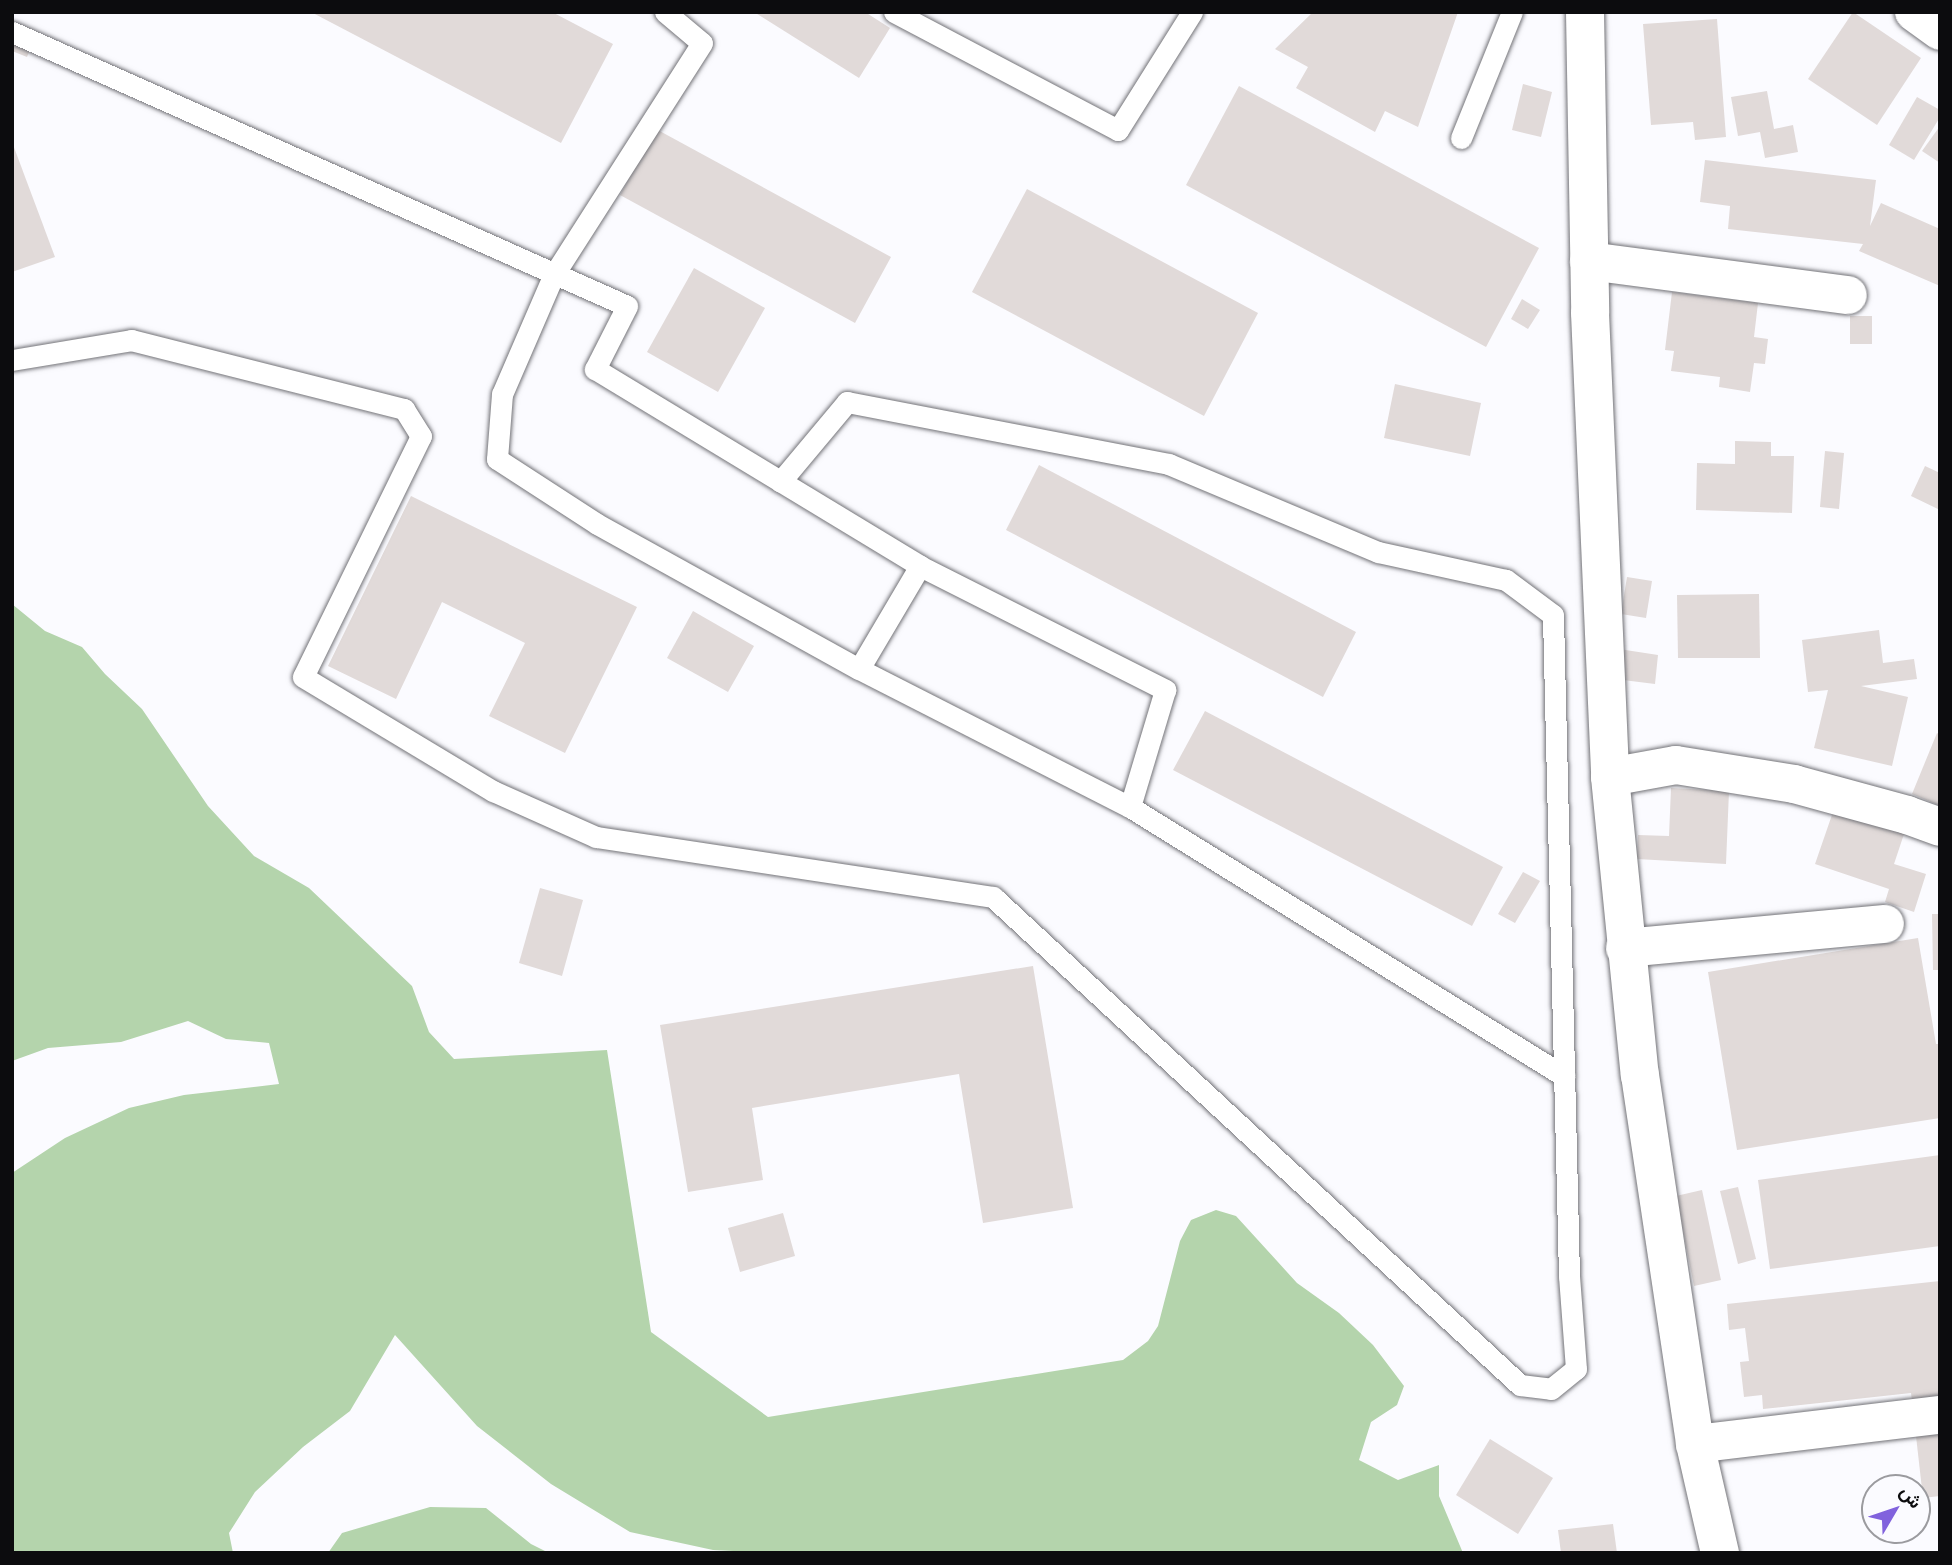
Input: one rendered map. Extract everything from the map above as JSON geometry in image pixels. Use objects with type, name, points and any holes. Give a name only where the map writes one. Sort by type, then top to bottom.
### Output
[{"type":"street","points":[[1585,12],[1589,261],[1610,777],[1625,948],[1642,1089],[1695,1444],[1720,1553]]},
{"type":"street","points":[[1914,12],[1940,31]]},
{"type":"street","points":[[1589,261],[1847,295]]},
{"type":"street","points":[[1610,777],[1676,765],[1794,784],[1907,815],[1940,827]]},
{"type":"street","points":[[1625,948],[1885,924]]},
{"type":"street","points":[[1695,1444],[1940,1415]]},
{"type":"lane","points":[[664,12],[702,43],[554,274],[502,394],[497,459],[597,524],[859,669],[1130,807],[1564,1076]]},
{"type":"lane","points":[[894,12],[1118,130],[1192,12]]},
{"type":"lane","points":[[1461,138],[1511,12]]},
{"type":"lane","points":[[12,32],[627,306],[595,369],[920,566],[1165,690],[1130,807]]},
{"type":"lane","points":[[12,360],[131,340],[404,409],[421,436],[303,677],[493,791],[596,837],[993,897],[1520,1385],[1551,1389],[1576,1369],[1569,1276],[1552,615],[1506,580],[1378,551],[1169,464],[847,402],[780,482]]},
{"type":"lane","points":[[859,669],[920,566]]},
{"type":"green space","points":[[12,604],[45,631],[82,647],[105,674],[142,709],[208,806],[254,856],[309,888],[412,986],[429,1032],[454,1059],[607,1050],[651,1332],[768,1417],[1123,1360],[1148,1341],[1158,1326],[1180,1241],[1191,1220],[1216,1210],[1236,1216],[1297,1283],[1339,1313],[1373,1345],[1404,1386],[1397,1405],[1371,1422],[1359,1460],[1398,1480],[1439,1465],[1439,1496],[1463,1553],[775,1553],[713,1550],[630,1532],[551,1484],[477,1426],[395,1335],[350,1411],[303,1447],[255,1492],[229,1533],[233,1553],[12,1553],[12,1173],[65,1138],[129,1108],[184,1095],[279,1084],[269,1043],[226,1039],[188,1021],[121,1042],[48,1048],[12,1061]]},
{"type":"green space","points":[[430,1507],[486,1508],[531,1544],[549,1553],[328,1553],[342,1533]]},
{"type":"building","points":[[311,12],[552,12],[613,44],[561,143]]},
{"type":"building","points":[[754,12],[865,12],[890,28],[859,78]]},
{"type":"building","points":[[1313,12],[1458,12],[1418,127],[1385,111],[1375,132],[1296,88],[1308,67],[1275,49]]},
{"type":"building","points":[[1853,12],[1921,58],[1877,125],[1808,79]]},
{"type":"building","points":[[1717,19],[1726,137],[1695,140],[1693,122],[1651,125],[1643,24]]},
{"type":"building","points":[[17,23],[37,32],[27,57],[12,51],[12,35]]},
{"type":"building","points":[[1523,84],[1552,92],[1541,137],[1512,130]]},
{"type":"building","points":[[1239,86],[1539,248],[1486,347],[1186,185]]},
{"type":"building","points":[[1767,91],[1774,129],[1793,125],[1798,152],[1765,158],[1760,132],[1738,136],[1731,97]]},
{"type":"building","points":[[1917,97],[1940,110],[1940,117],[1914,160],[1889,145]]},
{"type":"building","points":[[1940,126],[1940,163],[1922,151]]},
{"type":"building","points":[[656,129],[891,257],[855,323],[620,195]]},
{"type":"building","points":[[12,142],[55,257],[12,272]]},
{"type":"building","points":[[1705,160],[1876,180],[1870,226],[1881,203],[1940,229],[1940,286],[1859,251],[1863,244],[1728,229],[1730,206],[1700,202]]},
{"type":"building","points":[[1027,189],[1258,313],[1204,416],[972,292]]},
{"type":"building","points":[[694,268],[765,308],[718,392],[647,352]]},
{"type":"building","points":[[1672,292],[1758,303],[1754,337],[1768,339],[1765,364],[1754,363],[1750,392],[1719,387],[1720,377],[1671,371],[1674,351],[1665,350]]},
{"type":"building","points":[[1522,299],[1540,310],[1528,329],[1511,319]]},
{"type":"building","points":[[1850,316],[1872,316],[1872,344],[1850,344]]},
{"type":"building","points":[[1395,384],[1481,403],[1470,456],[1384,438]]},
{"type":"building","points":[[1735,441],[1771,442],[1771,456],[1794,456],[1792,513],[1696,510],[1697,463],[1735,464]]},
{"type":"building","points":[[1825,451],[1844,453],[1839,509],[1820,507]]},
{"type":"building","points":[[1039,465],[1356,632],[1323,697],[1006,530]]},
{"type":"building","points":[[1925,466],[1940,473],[1940,510],[1911,496]]},
{"type":"building","points":[[411,496],[637,607],[565,753],[489,716],[525,643],[442,602],[396,699],[328,666]]},
{"type":"building","points":[[1627,577],[1652,581],[1646,618],[1621,614]]},
{"type":"building","points":[[1759,594],[1760,658],[1678,658],[1677,595]]},
{"type":"building","points":[[693,611],[754,646],[728,692],[667,658]]},
{"type":"building","points":[[1879,630],[1883,663],[1914,659],[1917,679],[1861,686],[1908,697],[1892,766],[1814,748],[1828,690],[1808,692],[1802,640]]},
{"type":"building","points":[[1619,649],[1658,655],[1655,684],[1615,679]]},
{"type":"building","points":[[1205,711],[1503,867],[1472,926],[1173,770]]},
{"type":"building","points":[[1937,733],[1940,735],[1940,806],[1912,794]]},
{"type":"building","points":[[1671,788],[1729,791],[1726,864],[1637,859],[1638,835],[1669,836]]},
{"type":"building","points":[[1834,809],[1904,834],[1894,864],[1926,874],[1914,912],[1885,902],[1889,889],[1815,864]]},
{"type":"building","points":[[1523,872],[1540,881],[1515,923],[1498,914]]},
{"type":"building","points":[[540,888],[583,900],[562,976],[519,963]]},
{"type":"building","points":[[1932,914],[1940,914],[1940,970],[1933,970]]},
{"type":"building","points":[[1918,938],[1936,1044],[1940,1044],[1940,1118],[1737,1150],[1708,972]]},
{"type":"building","points":[[1033,966],[1073,1208],[983,1223],[959,1074],[752,1108],[763,1180],[688,1192],[660,1025]]},
{"type":"building","points":[[1940,1155],[1940,1246],[1770,1269],[1758,1180]]},
{"type":"building","points":[[1738,1187],[1756,1259],[1738,1264],[1720,1191]]},
{"type":"building","points":[[1702,1190],[1721,1280],[1694,1286],[1676,1196]]},
{"type":"building","points":[[783,1213],[795,1256],[740,1272],[728,1228]]},
{"type":"building","points":[[1940,1281],[1940,1398],[1912,1401],[1911,1393],[1763,1409],[1762,1395],[1744,1397],[1740,1362],[1749,1361],[1745,1328],[1729,1330],[1727,1304]]},
{"type":"building","points":[[1940,1434],[1940,1496],[1931,1497],[1931,1474],[1920,1474],[1916,1436]]},
{"type":"building","points":[[1490,1439],[1553,1478],[1518,1534],[1456,1495]]},
{"type":"building","points":[[1613,1524],[1617,1553],[1561,1553],[1558,1530]]}]
